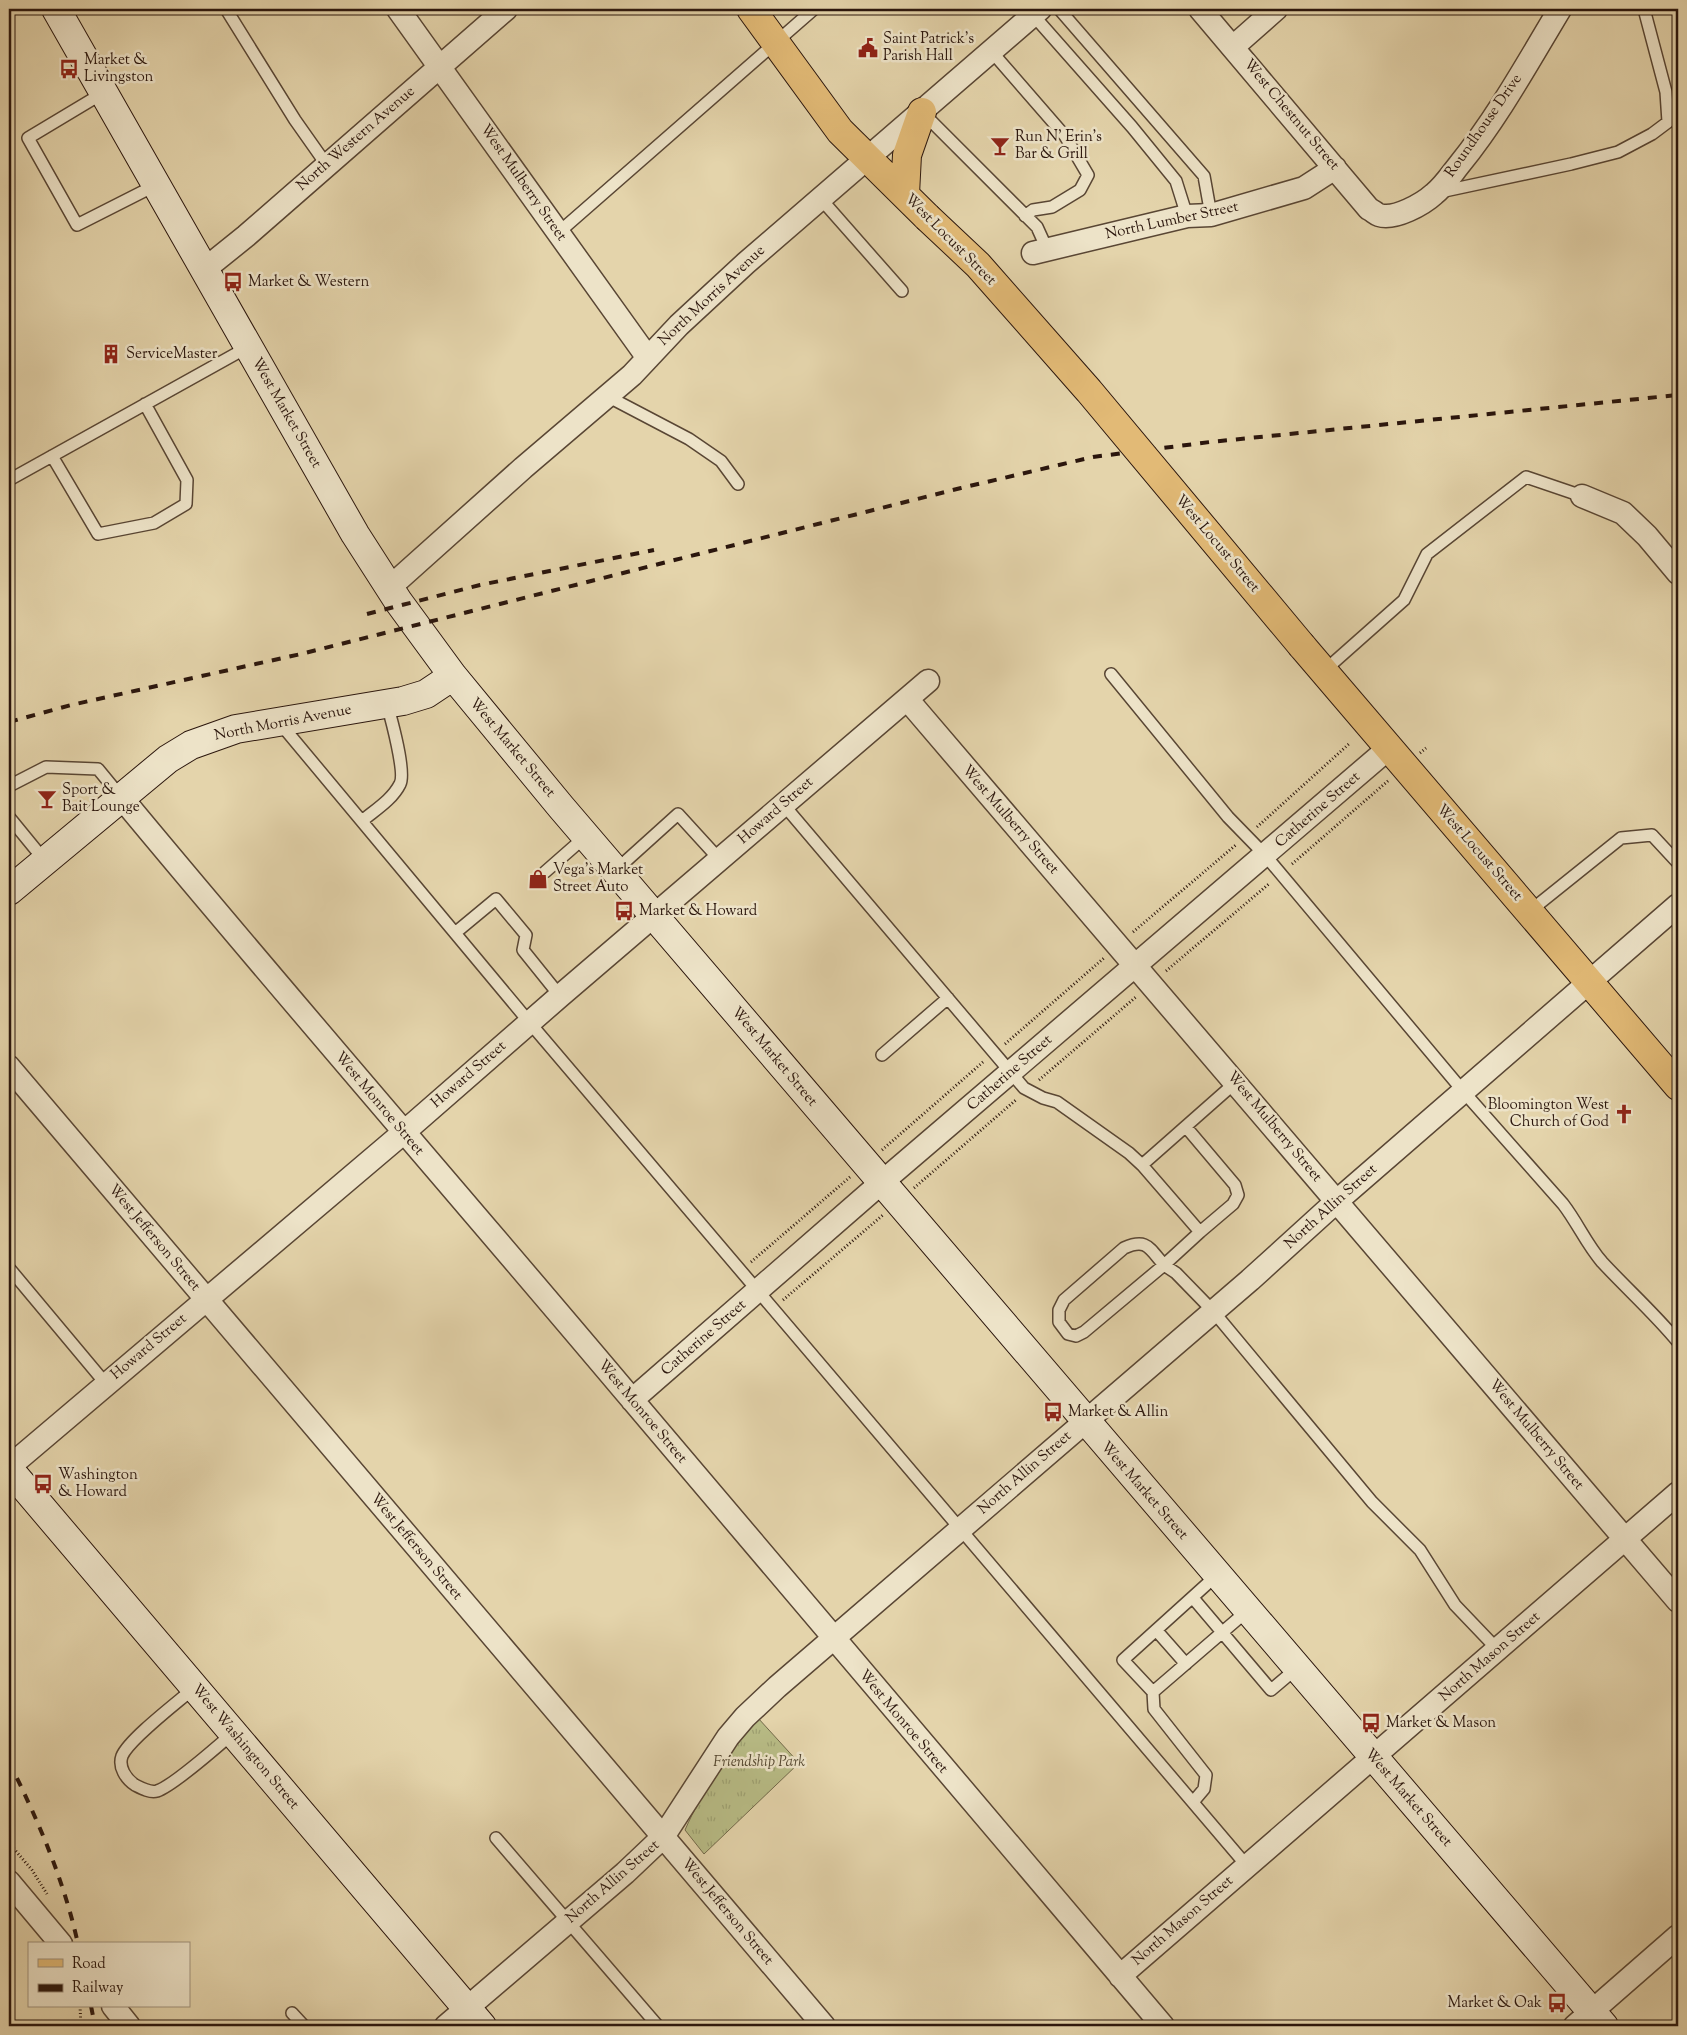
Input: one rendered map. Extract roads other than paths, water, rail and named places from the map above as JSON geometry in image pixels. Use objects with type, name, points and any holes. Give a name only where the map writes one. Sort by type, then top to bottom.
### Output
[{"type":"main road","name":"West Locust Street","points":[[751,9],[840,131],[978,265],[1083,384],[1302,646],[1678,1086]]},
{"type":"main road","points":[[904,194],[907,155],[922,112]]},
{"type":"street","name":"West Market Street","points":[[56,9],[321,475],[389,588],[453,676],[586,836],[881,1183],[1374,1758],[1590,2021]]},
{"type":"street","name":"West Mulberry Street","points":[[398,9],[648,358]]},
{"type":"street","name":"North Western Avenue","points":[[205,269],[506,9]]},
{"type":"street","name":"West Chestnut Street","points":[[1200,9],[1369,209],[1385,216]]},
{"type":"street","points":[[1233,47],[1276,9]]},
{"type":"street","name":"Roundhouse Drive","points":[[1385,216],[1405,212],[1422,204],[1436,193],[1469,153],[1505,101],[1560,9]]},
{"type":"street","name":"North Morris Avenue","points":[[389,588],[607,396],[739,269],[1037,12]]},
{"type":"street","name":"North Lumber Street","points":[[1040,251],[1187,216],[1211,215],[1304,188],[1335,168]]},
{"type":"street","points":[[1582,496],[1623,513],[1647,536],[1678,572]]},
{"type":"street","name":"North Morris Avenue","points":[[9,891],[168,759],[191,745],[236,729],[387,704],[426,694],[453,676]]},
{"type":"street","name":"Howard Street","points":[[9,1468],[403,1133],[928,681]]},
{"type":"street","name":"West Mulberry Street","points":[[906,700],[1136,965],[1678,1601]]},
{"type":"street","name":"Catherine Street","points":[[632,1400],[881,1183],[1265,855],[1397,757]]},
{"type":"street","name":"West Monroe Street","points":[[121,797],[832,1639],[1164,2026]]},
{"type":"street","name":"North Allin Street","points":[[446,2026],[474,2017],[568,1922],[664,1837],[728,1737],[745,1717],[832,1639],[1678,905]]},
{"type":"street","name":"West Jefferson Street","points":[[9,1067],[824,2026]]},
{"type":"street","name":"West Washington Street","points":[[9,1468],[474,2017]]},
{"type":"street","name":"North Mason Street","points":[[1120,1976],[1678,1493]]},
{"type":"street","points":[[9,1882],[59,1942]]},
{"type":"street","points":[[1590,2021],[1678,1936]]},
{"type":"street","points":[[115,2008],[129,2026]]},
{"type":"lane","points":[[226,9],[295,120],[326,164]]},
{"type":"lane","points":[[558,233],[814,9]]},
{"type":"lane","points":[[1059,9],[1204,176],[1211,215]]},
{"type":"lane","points":[[1436,193],[1618,152],[1652,134],[1673,120],[1644,9]]},
{"type":"lane","points":[[1037,12],[1176,181],[1187,216]]},
{"type":"lane","points":[[992,52],[1065,136],[1088,175],[1080,190],[1052,207],[1033,210],[1025,216]]},
{"type":"lane","points":[[103,93],[28,138],[77,226],[156,185]]},
{"type":"lane","points":[[1119,113],[1135,96]]},
{"type":"lane","points":[[922,112],[1037,228],[1040,251]]},
{"type":"lane","points":[[821,199],[902,291]]},
{"type":"lane","points":[[9,480],[248,347]]},
{"type":"lane","points":[[607,396],[689,439],[721,461],[738,484]]},
{"type":"lane","points":[[52,456],[98,534],[154,523],[186,504],[187,480],[145,404]]},
{"type":"lane","points":[[1324,671],[1404,600],[1426,554],[1526,477],[1582,496]]},
{"type":"lane","points":[[1111,674],[1228,817],[1281,873],[1463,1091],[1575,1219],[1600,1260],[1661,1321],[1678,1342]]},
{"type":"lane","points":[[362,821],[393,796],[402,782],[396,739],[387,704]]},
{"type":"lane","points":[[278,722],[454,933],[1248,1866]]},
{"type":"lane","points":[[9,786],[46,767],[98,770],[121,797]]},
{"type":"lane","points":[[783,804],[1027,1090],[1057,1102],[1129,1153],[1142,1164],[1200,1232]]},
{"type":"lane","points":[[616,870],[678,814],[720,860]]},
{"type":"lane","points":[[9,817],[45,861]]},
{"type":"lane","points":[[1530,911],[1622,838],[1652,835],[1678,863]]},
{"type":"lane","points":[[545,872],[586,836]]},
{"type":"lane","points":[[454,933],[496,899],[526,935],[523,950],[560,996]]},
{"type":"lane","points":[[882,1054],[948,998]]},
{"type":"lane","points":[[1142,1164],[1236,1082]]},
{"type":"lane","points":[[1186,1127],[1235,1185],[1238,1195],[1233,1204],[1164,1265],[1084,1332],[1076,1336],[1068,1334],[1059,1322],[1059,1310],[1064,1300],[1124,1248],[1135,1243],[1147,1245],[1164,1265],[1176,1273],[1212,1311],[1372,1502],[1420,1550],[1455,1605],[1498,1650]]},
{"type":"lane","points":[[9,1268],[106,1384]]},
{"type":"lane","points":[[1193,1802],[1204,1789],[1206,1775],[1154,1709],[1153,1692],[1123,1660],[1218,1576]]},
{"type":"lane","points":[[1193,1598],[1271,1690],[1297,1668]]},
{"type":"lane","points":[[1153,1692],[1247,1611]]},
{"type":"lane","points":[[1156,1630],[1186,1664]]},
{"type":"lane","points":[[194,1687],[129,1744],[122,1757],[121,1769],[130,1782],[145,1790],[156,1792],[172,1782],[233,1733]]},
{"type":"lane","points":[[496,1838],[658,2026]]},
{"type":"lane","points":[[292,2013],[304,2026]]},
{"type":"railway","points":[[9,722],[71,705],[301,654],[961,488],[1093,457],[1210,442],[1678,395]]},
{"type":"railway","points":[[367,614],[480,585],[654,550]]},
{"type":"railway","points":[[9,1762],[30,1806],[58,1874],[78,1942]]},
{"type":"railway","points":[[91,2008],[95,2026]]},
{"type":"place","name":"Saint Patrick's Parish Hall","points":[[868,48]]},
{"type":"place","name":"Market & Livingston","points":[[69,69]]},
{"type":"place","name":"Run N' Erin's Bar & Grill","points":[[1000,146]]},
{"type":"place","name":"Market & Western","points":[[233,282]]},
{"type":"place","name":"ServiceMaster","points":[[111,354]]},
{"type":"place","name":"Sport & Bait Lounge","points":[[47,799]]},
{"type":"place","name":"Vega's Market Street Auto","points":[[538,879]]},
{"type":"place","name":"Market & Howard","points":[[624,911]]},
{"type":"place","name":"Bloomington West Church of God","points":[[1624,1114]]},
{"type":"place","name":"Market & Allin","points":[[1053,1412]]},
{"type":"place","name":"Washington & Howard","points":[[43,1484]]},
{"type":"place","name":"Market & Mason","points":[[1371,1723]]},
{"type":"place","name":"Market & Oak","points":[[1557,2003]]},
{"type":"park label","name":"Friendship Park","points":[[759,1762]]}]
